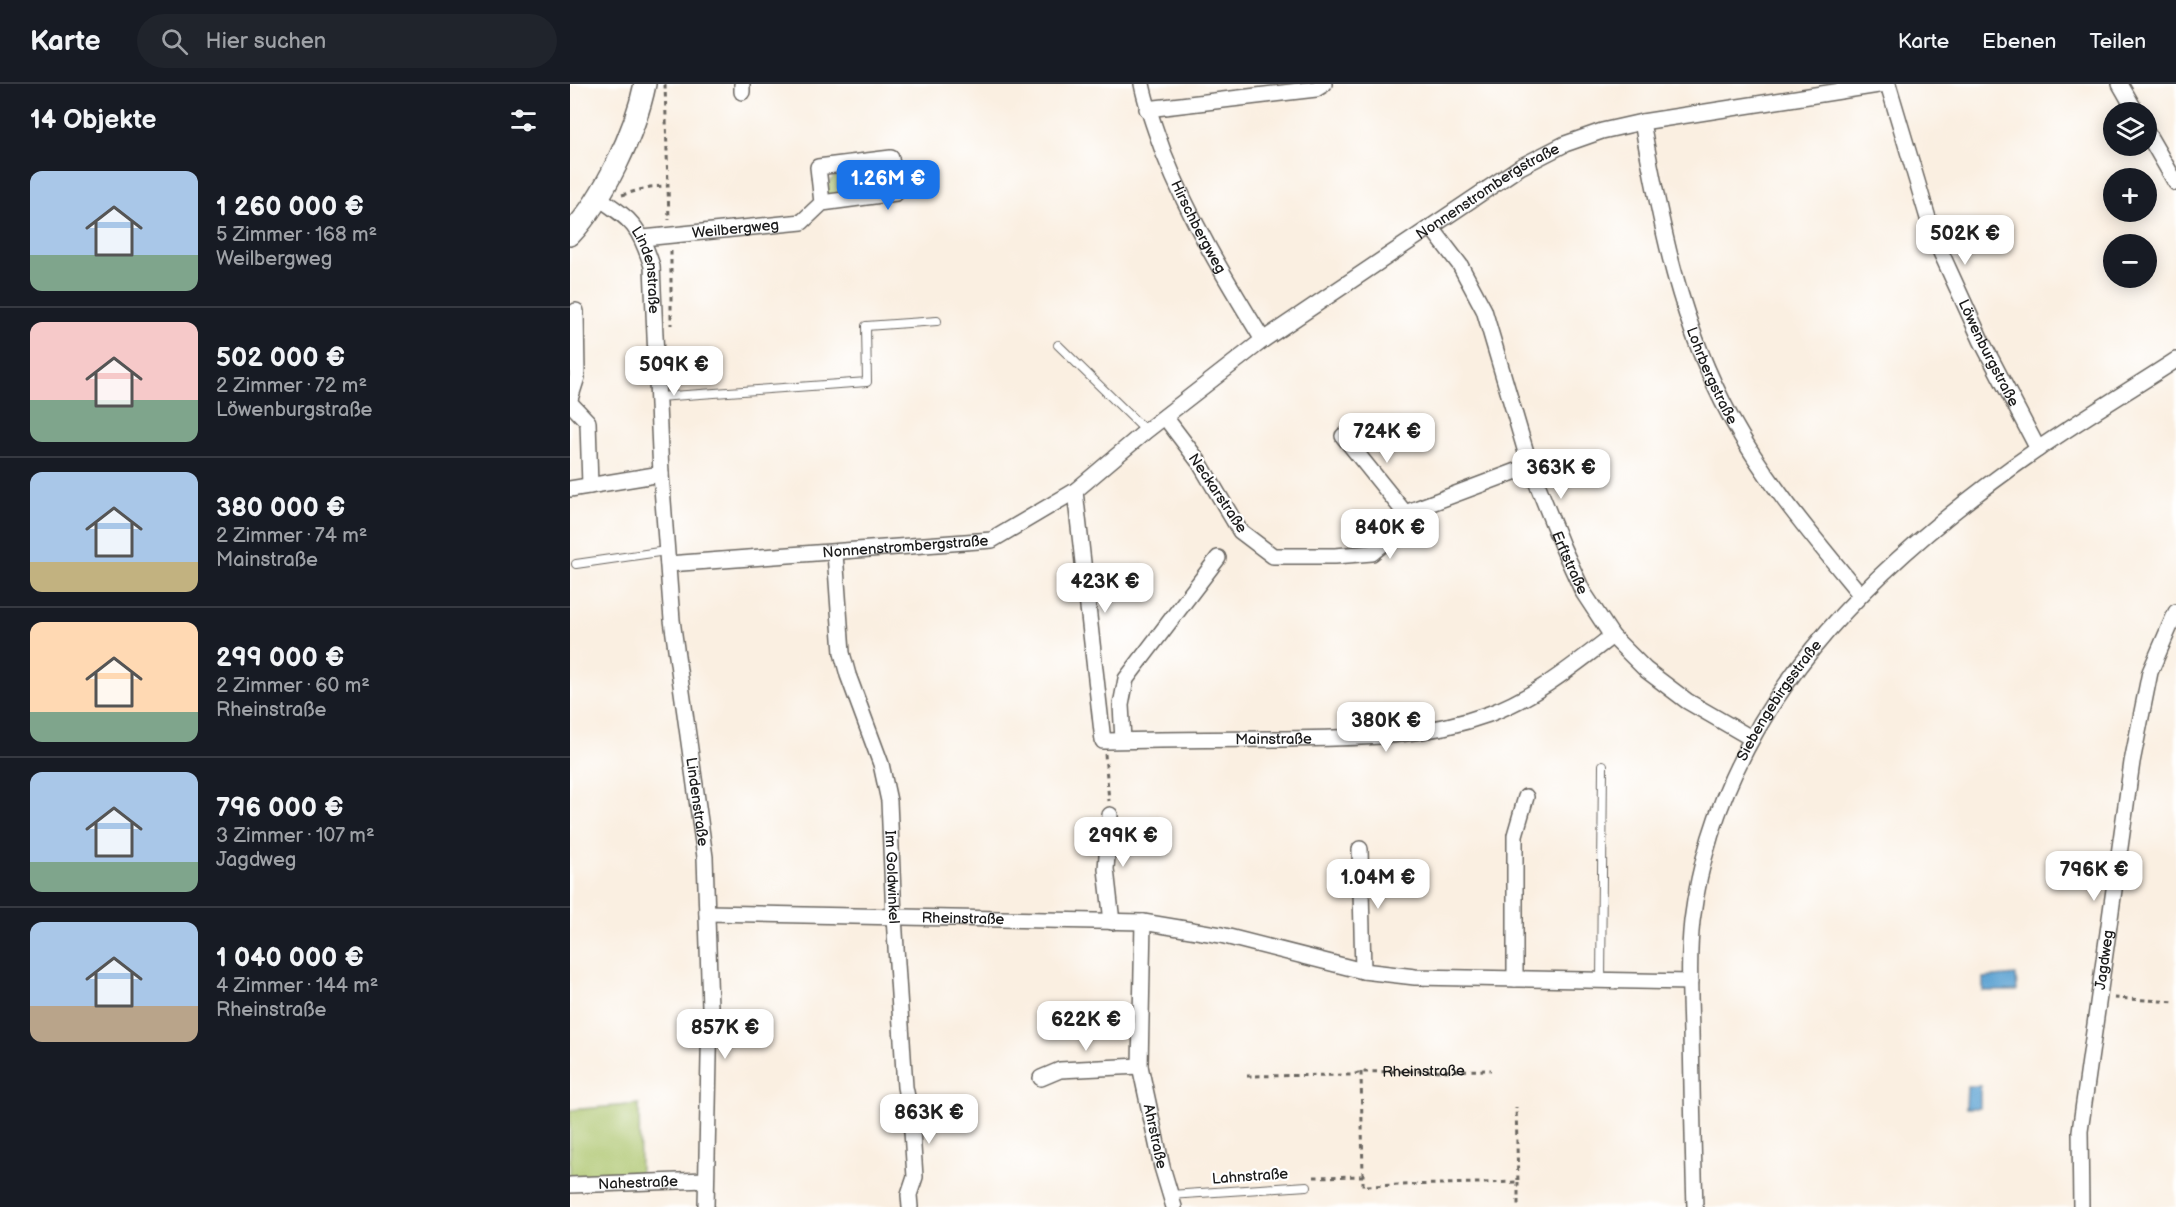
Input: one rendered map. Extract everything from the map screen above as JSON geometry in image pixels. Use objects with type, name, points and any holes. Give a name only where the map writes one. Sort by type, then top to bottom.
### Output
[{"type":"street","points":[[570,235],[599,198],[635,120],[645,84]]},
{"type":"street","name":"Hirschbergweg","points":[[1142,84],[1147,109],[1179,193],[1214,259],[1263,340]]},
{"type":"street","points":[[1147,109],[1316,89],[1324,84]]},
{"type":"street","name":"Nonnenstrombergstraße","points":[[667,557],[835,553],[992,540],[1075,491],[1146,431],[1263,340],[1520,167],[1565,144],[1602,131],[1642,122],[1887,84]]},
{"type":"street","name":"Löwenburgstraße","points":[[1887,84],[1933,235],[1981,340],[2038,449]]},
{"type":"street","points":[[2120,84],[2130,102]]},
{"type":"street","name":"Lohrbergstraße","points":[[1642,122],[1664,240],[1700,353],[1731,418],[1758,463],[1790,510],[1860,594]]},
{"type":"street","points":[[2157,150],[2176,183]]},
{"type":"street","points":[[891,158],[896,193],[822,203],[818,167],[891,158]]},
{"type":"street","name":"Lindenstraße","points":[[599,198],[628,218],[643,238],[652,266],[661,474],[672,620],[705,857],[710,1006],[706,1207]]},
{"type":"street","name":"Weilbergweg","points":[[643,238],[802,222],[822,203]]},
{"type":"street","name":"Erftstraße","points":[[1431,227],[1460,266],[1484,310],[1530,466],[1583,592],[1611,636],[1647,670],[1687,701],[1752,738]]},
{"type":"street","points":[[576,311],[577,377],[570,401],[588,422],[590,486]]},
{"type":"street","name":"Siebengebirgsstraße","points":[[1695,1207],[1690,982],[1692,924],[1699,879],[1710,836],[1729,785],[1774,699],[1797,668],[1860,594],[1941,521],[2038,449],[2176,360]]},
{"type":"street","name":"Neckarstraße","points":[[1165,417],[1199,462],[1240,531],[1273,556],[1335,556],[1372,553],[1389,539],[1405,513]]},
{"type":"street","points":[[1343,436],[1405,513],[1530,466]]},
{"type":"street","points":[[570,489],[661,474]]},
{"type":"street","points":[[1075,491],[1104,741]]},
{"type":"street","name":"Im Goldwinkel","points":[[835,553],[842,653],[881,764],[889,801],[905,1087],[911,1116],[915,1177],[909,1195],[910,1207]]},
{"type":"street","points":[[1123,740],[1120,705],[1126,679],[1218,558]]},
{"type":"street","name":"Jagdweg","points":[[2081,1207],[2080,1131],[2097,997],[2132,762],[2150,672],[2176,612]]},
{"type":"street","name":"Mainstraße","points":[[1104,741],[1376,738],[1435,730],[1490,714],[1528,696],[1564,673],[1611,636]]},
{"type":"street","points":[[1515,979],[1515,835],[1526,797]]},
{"type":"street","points":[[1110,815],[1106,869],[1112,922]]},
{"type":"street","points":[[1360,849],[1363,971]]},
{"type":"street","name":"Rheinstraße","points":[[707,913],[1143,922],[1221,935],[1363,971],[1415,977],[1690,982]]},
{"type":"street","name":"Ahrstraße","points":[[1143,922],[1140,1066],[1172,1201]]},
{"type":"street","points":[[1041,1078],[1060,1070],[1140,1066]]},
{"type":"street","name":"Nahestraße","points":[[570,1185],[706,1180]]},
{"type":"lane","points":[[658,397],[867,382],[866,326],[937,321]]},
{"type":"lane","points":[[1058,345],[1146,431]]},
{"type":"lane","points":[[576,564],[667,557]]},
{"type":"lane","points":[[1600,981],[1603,765]]},
{"type":"lane","name":"Lahnstraße","points":[[1172,1201],[1307,1186]]},
{"type":"path","points":[[665,84],[670,236]]},
{"type":"path","points":[[599,198],[667,186]]},
{"type":"path","points":[[1104,741],[1110,815]]},
{"type":"path","points":[[2097,997],[2176,1002]]},
{"type":"path","name":"Rheinstraße","points":[[1247,1076],[1491,1070]]},
{"type":"path","points":[[1361,1072],[1363,1176]]},
{"type":"path","points":[[1516,1107],[1518,1207]]},
{"type":"path","name":"Lahnstraße","points":[[1307,1186],[1314,1177],[1363,1176],[1363,1186],[1518,1182]]},
{"type":"green space","points":[[878,168],[888,177],[883,189],[826,198],[828,185],[835,176],[844,173],[846,184],[875,180],[874,169]]},
{"type":"green space","points":[[639,1104],[640,1175],[570,1179],[570,1110]]},
{"type":"water","points":[[2016,975],[2017,991],[1983,991],[1983,978]]},
{"type":"water","points":[[1967,1086],[1980,1086],[1980,1108],[1966,1108]]}]
